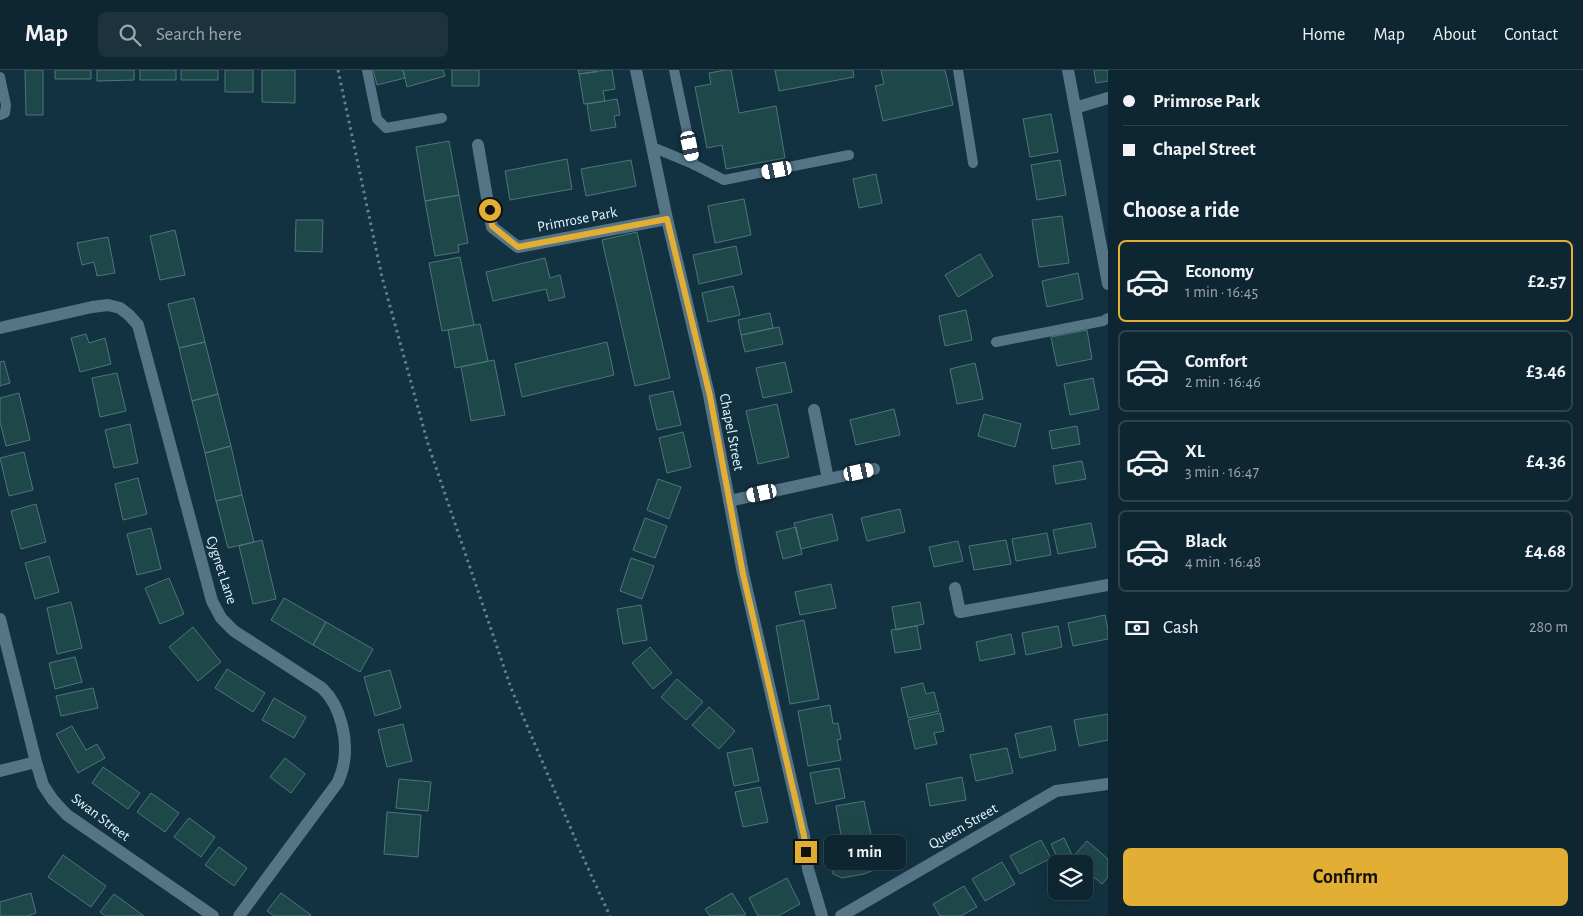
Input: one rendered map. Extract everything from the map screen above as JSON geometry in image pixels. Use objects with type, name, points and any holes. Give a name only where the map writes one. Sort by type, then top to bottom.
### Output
[{"type":"street","name":"Chapel Street","points":[[636,70],[667,219],[710,396],[743,574],[804,836],[808,869],[822,916]]},
{"type":"street","points":[[1068,70],[1108,284]]},
{"type":"street","points":[[1075,108],[1108,98]]},
{"type":"street","name":"Primrose Park","points":[[478,145],[492,226],[518,247],[667,219]]},
{"type":"street","name":"Cygnet Lane","points":[[0,328],[108,304],[120,308],[129,315],[138,326],[212,601],[221,618],[234,631],[322,688],[330,695],[336,705],[345,751],[343,767],[338,782],[239,916]]},
{"type":"street","points":[[814,410],[828,479]]},
{"type":"street","points":[[729,501],[874,469]]},
{"type":"street","points":[[955,588],[960,612],[1108,585]]},
{"type":"street","name":"Swan Street","points":[[0,619],[43,785],[67,815],[213,916]]},
{"type":"street","points":[[0,771],[36,762]]},
{"type":"street","name":"Queen Street","points":[[841,916],[1056,791],[1108,784]]},
{"type":"lane","points":[[368,70],[377,119],[386,128],[442,118]]},
{"type":"lane","points":[[674,70],[694,165]]},
{"type":"lane","points":[[958,70],[973,163]]},
{"type":"lane","points":[[0,77],[6,105],[5,113],[0,115]]},
{"type":"lane","points":[[652,147],[724,180],[849,156]]},
{"type":"lane","points":[[996,342],[1103,321],[1108,318]]},
{"type":"path","points":[[338,70],[382,277],[428,444],[511,688],[610,916]]},
{"type":"building","points":[[25,70],[43,70],[43,115],[26,115]]},
{"type":"building","points":[[55,70],[91,70],[91,79],[55,79]]},
{"type":"building","points":[[97,70],[134,70],[134,80],[97,81]]},
{"type":"building","points":[[140,70],[176,70],[176,80],[140,80]]},
{"type":"building","points":[[181,70],[218,70],[218,80],[181,80]]},
{"type":"building","points":[[225,70],[253,70],[253,92],[225,92]]},
{"type":"building","points":[[262,70],[295,70],[295,103],[262,102]]},
{"type":"building","points":[[373,70],[403,70],[405,78],[377,85]]},
{"type":"building","points":[[403,70],[443,70],[445,76],[407,87]]},
{"type":"building","points":[[452,70],[479,70],[479,86],[452,86]]},
{"type":"building","points":[[578,70],[596,70],[596,72],[579,74]]},
{"type":"building","points":[[612,70],[615,89],[603,91],[605,101],[584,104],[579,74]]},
{"type":"building","points":[[731,70],[739,113],[776,106],[785,158],[726,169],[722,145],[707,148],[695,87],[711,84],[709,73]]},
{"type":"building","points":[[775,70],[853,70],[854,77],[779,91]]},
{"type":"building","points":[[881,70],[945,70],[953,105],[883,121],[875,86],[884,84]]},
{"type":"building","points":[[1094,70],[1108,70],[1108,81],[1096,83]]},
{"type":"building","points":[[617,99],[620,115],[614,116],[616,127],[591,131],[587,104]]},
{"type":"building","points":[[1051,114],[1058,152],[1030,157],[1023,119]]},
{"type":"building","points":[[449,141],[459,195],[425,201],[416,147]]},
{"type":"building","points":[[567,159],[572,189],[510,200],[505,171]]},
{"type":"building","points":[[631,160],[636,186],[586,196],[581,169]]},
{"type":"building","points":[[1060,160],[1066,195],[1037,200],[1031,165]]},
{"type":"building","points":[[876,174],[882,203],[859,208],[853,179]]},
{"type":"building","points":[[459,195],[468,243],[458,245],[459,252],[435,256],[425,201]]},
{"type":"building","points":[[744,199],[751,235],[715,243],[708,206]]},
{"type":"building","points":[[1062,216],[1069,263],[1039,267],[1032,220]]},
{"type":"building","points":[[296,220],[323,220],[322,252],[295,251]]},
{"type":"building","points":[[175,230],[185,275],[160,280],[150,236]]},
{"type":"building","points":[[637,232],[670,378],[635,386],[602,240]]},
{"type":"building","points":[[108,237],[115,273],[97,276],[94,262],[82,265],[77,243]]},
{"type":"building","points":[[736,246],[742,274],[699,284],[693,255]]},
{"type":"building","points":[[980,254],[993,276],[958,297],[945,275]]},
{"type":"building","points":[[460,257],[474,325],[442,331],[429,263]]},
{"type":"building","points":[[545,258],[550,278],[560,275],[565,297],[549,301],[546,289],[493,301],[486,272]]},
{"type":"building","points":[[1078,273],[1083,299],[1047,307],[1042,281]]},
{"type":"building","points":[[733,286],[740,315],[708,322],[702,293]]},
{"type":"building","points":[[194,298],[205,342],[179,348],[168,304]]},
{"type":"building","points":[[966,310],[972,340],[945,346],[939,316]]},
{"type":"building","points":[[770,313],[773,328],[741,335],[738,320]]},
{"type":"building","points":[[480,324],[488,361],[455,368],[448,330]]},
{"type":"building","points":[[779,327],[783,344],[745,352],[741,335]]},
{"type":"building","points":[[1087,330],[1092,359],[1057,366],[1051,337]]},
{"type":"building","points":[[86,334],[89,343],[105,338],[111,364],[80,372],[71,338]]},
{"type":"building","points":[[205,342],[218,394],[192,401],[179,348]]},
{"type":"building","points":[[607,342],[614,375],[522,397],[515,364]]},
{"type":"building","points":[[494,360],[505,415],[471,421],[461,367]]},
{"type":"building","points":[[4,361],[10,383],[0,386],[0,362]]},
{"type":"building","points":[[785,362],[792,392],[763,398],[756,368]]},
{"type":"building","points":[[975,363],[983,399],[957,404],[950,369]]},
{"type":"building","points":[[117,373],[126,411],[100,417],[92,378]]},
{"type":"building","points":[[1093,378],[1099,409],[1070,415],[1064,384]]},
{"type":"building","points":[[673,391],[681,425],[657,430],[649,396]]},
{"type":"building","points":[[19,393],[30,440],[6,446],[0,422],[0,398]]},
{"type":"building","points":[[218,394],[231,446],[205,453],[192,401]]},
{"type":"building","points":[[777,404],[789,457],[758,464],[746,411]]},
{"type":"building","points":[[894,409],[900,435],[856,445],[850,420]]},
{"type":"building","points":[[984,414],[1021,424],[1015,447],[978,436]]},
{"type":"building","points":[[130,424],[138,463],[114,468],[105,430]]},
{"type":"building","points":[[1077,426],[1080,444],[1052,449],[1049,431]]},
{"type":"building","points":[[683,432],[691,467],[667,473],[659,438]]},
{"type":"building","points":[[231,446],[242,495],[216,501],[205,453]]},
{"type":"building","points":[[24,452],[33,490],[9,496],[0,458]]},
{"type":"building","points":[[1082,461],[1086,479],[1056,484],[1053,466]]},
{"type":"building","points":[[138,478],[147,514],[123,520],[115,484]]},
{"type":"building","points":[[658,479],[681,487],[669,519],[647,510]]},
{"type":"building","points":[[242,495],[254,542],[228,548],[216,501]]},
{"type":"building","points":[[36,504],[46,542],[21,549],[11,511]]},
{"type":"building","points":[[900,509],[905,532],[867,541],[861,518]]},
{"type":"building","points":[[832,514],[838,540],[801,549],[794,523]]},
{"type":"building","points":[[645,518],[667,526],[655,558],[633,550]]},
{"type":"building","points":[[1091,523],[1096,547],[1058,554],[1053,530]]},
{"type":"building","points":[[796,527],[802,554],[783,559],[776,532]]},
{"type":"building","points":[[151,528],[161,569],[137,575],[127,534]]},
{"type":"building","points":[[1047,533],[1051,555],[1016,561],[1012,539]]},
{"type":"building","points":[[262,540],[276,599],[253,604],[239,546]]},
{"type":"building","points":[[1006,540],[1011,564],[974,570],[969,546]]},
{"type":"building","points":[[958,541],[963,561],[934,567],[929,547]]},
{"type":"building","points":[[49,556],[59,592],[35,599],[25,563]]},
{"type":"building","points":[[631,558],[654,566],[642,599],[620,591]]},
{"type":"building","points":[[169,578],[184,614],[160,624],[145,588]]},
{"type":"building","points":[[831,584],[836,608],[800,615],[795,592]]},
{"type":"building","points":[[284,598],[326,622],[313,645],[271,620]]},
{"type":"building","points":[[71,602],[82,648],[57,654],[47,608]]},
{"type":"building","points":[[920,602],[924,624],[896,630],[892,607]]},
{"type":"building","points":[[641,605],[647,640],[623,644],[617,609]]},
{"type":"building","points":[[1105,615],[1108,639],[1073,646],[1068,623]]},
{"type":"building","points":[[804,620],[819,699],[790,704],[776,626]]},
{"type":"building","points":[[326,622],[373,649],[360,672],[313,645]]},
{"type":"building","points":[[917,626],[921,649],[895,653],[891,630]]},
{"type":"building","points":[[1058,626],[1062,647],[1026,655],[1022,633]]},
{"type":"building","points":[[193,627],[221,662],[198,681],[169,647]]},
{"type":"building","points":[[1011,634],[1015,654],[980,661],[976,642]]},
{"type":"building","points":[[650,647],[672,673],[653,689],[632,663]]},
{"type":"building","points":[[75,657],[82,682],[55,689],[49,663]]},
{"type":"building","points":[[227,669],[265,693],[253,712],[215,688]]},
{"type":"building","points":[[390,670],[401,708],[375,716],[364,677]]},
{"type":"building","points":[[677,679],[703,702],[686,720],[661,697]]},
{"type":"building","points":[[923,683],[926,694],[934,692],[939,711],[908,718],[901,688]]},
{"type":"building","points":[[93,688],[98,708],[61,716],[56,696]]},
{"type":"building","points":[[274,698],[306,717],[294,738],[262,720]]},
{"type":"building","points":[[830,705],[833,724],[838,723],[841,739],[837,740],[841,760],[808,766],[798,711]]},
{"type":"building","points":[[709,707],[735,731],[719,749],[692,725]]},
{"type":"building","points":[[940,713],[944,731],[934,733],[937,744],[915,749],[908,720]]},
{"type":"building","points":[[1108,714],[1108,740],[1079,746],[1074,720]]},
{"type":"building","points":[[403,724],[412,761],[387,767],[378,730]]},
{"type":"building","points":[[72,726],[86,750],[97,744],[105,758],[78,773],[56,734]]},
{"type":"building","points":[[1051,726],[1056,750],[1020,758],[1015,734]]},
{"type":"building","points":[[752,748],[759,781],[734,786],[727,753]]},
{"type":"building","points":[[1007,748],[1013,773],[976,781],[970,755]]},
{"type":"building","points":[[285,758],[305,774],[291,793],[270,777]]},
{"type":"building","points":[[103,767],[140,793],[128,809],[92,783]]},
{"type":"building","points":[[839,768],[845,798],[816,804],[810,773]]},
{"type":"building","points":[[962,777],[966,800],[930,806],[926,784]]},
{"type":"building","points":[[399,779],[431,782],[428,811],[396,808]]},
{"type":"building","points":[[760,787],[768,822],[743,827],[735,792]]},
{"type":"building","points":[[151,793],[179,813],[165,832],[137,812]]},
{"type":"building","points":[[864,801],[871,835],[842,841],[836,806]]},
{"type":"building","points":[[387,812],[421,815],[418,857],[384,854]]},
{"type":"building","points":[[189,818],[215,837],[201,857],[174,837]]},
{"type":"building","points":[[1064,838],[1072,855],[1056,855],[1051,844]]},
{"type":"building","points":[[864,840],[867,857],[883,853],[886,865],[864,874],[842,878],[833,874],[830,847]]},
{"type":"building","points":[[1041,840],[1049,855],[1048,860],[1020,874],[1010,856]]},
{"type":"building","points":[[1087,841],[1108,859],[1108,877],[1102,884],[1093,876],[1093,855],[1075,855]]},
{"type":"building","points":[[219,847],[247,868],[234,886],[205,865]]},
{"type":"building","points":[[63,855],[106,886],[91,907],[48,877]]},
{"type":"building","points":[[1002,862],[1015,884],[985,901],[972,879]]},
{"type":"building","points":[[787,878],[800,904],[778,916],[758,916],[749,898]]},
{"type":"building","points":[[964,886],[977,907],[961,916],[940,916],[933,904]]},
{"type":"building","points":[[31,893],[36,913],[27,916],[0,916],[0,902]]},
{"type":"building","points":[[281,893],[311,915],[274,916],[267,911]]},
{"type":"building","points":[[732,893],[746,915],[710,916],[705,909]]},
{"type":"building","points":[[114,894],[144,916],[105,916],[100,912]]},
{"type":"route","points":[[490,210],[492,226],[518,247],[667,219],[710,396],[743,574],[804,836],[806,852]]}]
